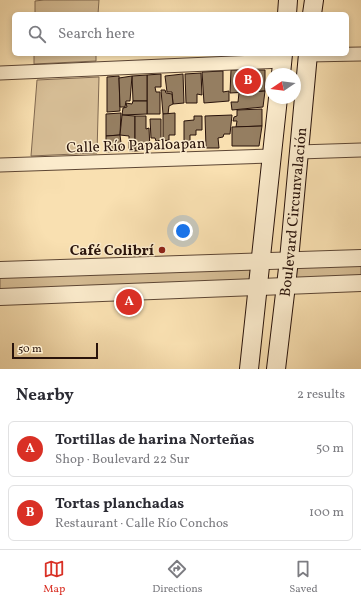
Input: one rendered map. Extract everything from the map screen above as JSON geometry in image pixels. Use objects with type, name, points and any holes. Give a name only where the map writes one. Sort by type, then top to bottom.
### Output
[{"type":"main road","points":[[287,12],[288,0]]},
{"type":"main road","points":[[312,12],[314,0]]},
{"type":"main road","name":"Boulevard Circunvalación","points":[[276,369],[289,260],[308,56]]},
{"type":"main road","name":"Boulevard Circunvalación","points":[[249,369],[277,104]]},
{"type":"street","points":[[349,54],[361,54]]},
{"type":"street","points":[[0,73],[282,63]]},
{"type":"street","points":[[299,152],[361,150]]},
{"type":"street","name":"Calle Río Papaloapan","points":[[0,165],[272,156]]},
{"type":"street","points":[[0,270],[361,258]]},
{"type":"street","points":[[0,297],[361,283]]},
{"type":"shaded area","points":[[99,0],[98,12],[35,12],[35,1]]},
{"type":"shaded area","points":[[34,56],[96,56],[96,61],[34,64]]},
{"type":"shaded area","points":[[99,77],[97,153],[31,156],[37,80]]},
{"type":"shaded area","points":[[361,258],[361,282],[281,285],[284,260]]},
{"type":"shaded area","points":[[263,261],[259,285],[0,296],[0,270]]},
{"type":"building","points":[[231,70],[265,70],[265,91],[230,93]]},
{"type":"building","points":[[223,71],[223,92],[229,91],[229,101],[204,103],[202,72]]},
{"type":"building","points":[[201,73],[202,95],[197,94],[197,103],[186,103],[185,74]]},
{"type":"building","points":[[161,74],[161,87],[155,87],[156,92],[160,92],[160,114],[147,114],[147,75]]},
{"type":"building","points":[[183,74],[184,103],[173,104],[172,92],[167,92],[165,76]]},
{"type":"building","points":[[147,75],[147,101],[133,101],[132,76]]},
{"type":"building","points":[[119,76],[120,111],[107,112],[107,77]]},
{"type":"building","points":[[132,76],[130,101],[126,101],[125,107],[120,107],[119,78]]},
{"type":"building","points":[[161,90],[165,90],[166,93],[172,94],[173,104],[169,106],[168,114],[163,114]]},
{"type":"building","points":[[265,91],[263,107],[232,110],[231,102],[238,102],[239,93]]},
{"type":"building","points":[[133,101],[147,101],[147,114],[122,115],[123,108],[127,107],[126,103],[132,104]]},
{"type":"building","points":[[262,109],[262,126],[236,127],[237,121],[233,121],[234,117],[237,116],[237,110]]},
{"type":"building","points":[[121,113],[120,135],[106,136],[106,114]]},
{"type":"building","points":[[175,113],[175,135],[169,135],[169,140],[163,141],[163,114]]},
{"type":"building","points":[[122,115],[135,116],[135,151],[129,151],[129,136],[120,135]]},
{"type":"building","points":[[232,115],[230,134],[224,134],[223,137],[218,138],[219,148],[206,148],[205,116]]},
{"type":"building","points":[[135,116],[146,116],[146,129],[149,128],[150,150],[135,151]]},
{"type":"building","points":[[194,116],[202,116],[202,130],[196,130],[196,135],[190,135],[190,147],[184,148],[184,121],[194,120]]},
{"type":"building","points":[[150,119],[161,119],[161,140],[156,141],[155,138],[151,138]]},
{"type":"building","points":[[262,126],[259,146],[232,146],[232,127]]},
{"type":"building","points":[[120,135],[122,151],[106,152],[106,136]]},
{"type":"place","name":"Tortas planchadas","points":[[248,81]]},
{"type":"place","name":"Café Colibrí","points":[[162,250]]},
{"type":"place","name":"Tortillas de harina Norteñas","points":[[129,302]]}]
